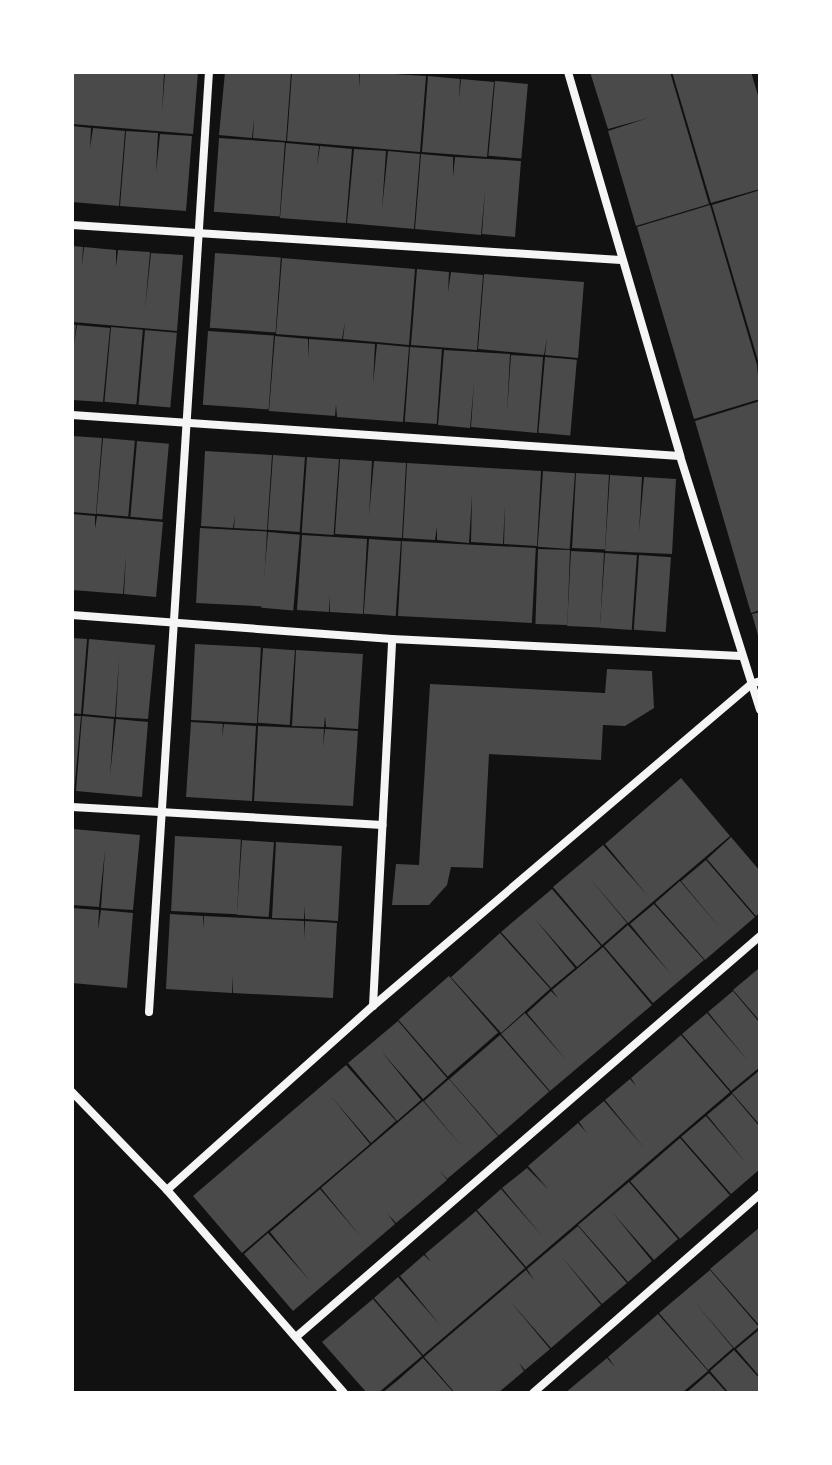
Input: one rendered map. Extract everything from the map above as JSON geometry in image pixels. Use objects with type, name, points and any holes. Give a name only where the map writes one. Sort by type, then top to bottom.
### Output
[{"type":"street","points":[[149,1012],[209,72]]},
{"type":"street","points":[[568,72],[621,260],[741,656],[755,682],[760,710]]},
{"type":"street","points":[[72,225],[621,260]]},
{"type":"street","points":[[72,415],[680,456]]},
{"type":"street","points":[[72,615],[392,639],[741,656]]},
{"type":"street","points":[[373,1006],[392,639]]},
{"type":"street","points":[[167,1190],[373,1006],[755,682]]},
{"type":"street","points":[[72,807],[382,825]]},
{"type":"street","points":[[296,1337],[760,936]]},
{"type":"street","points":[[72,1092],[167,1190],[344,1393]]},
{"type":"street","points":[[533,1393],[760,1194]]},
{"type":"building","points":[[72,72],[164,72],[162,113],[165,72],[198,72],[193,134],[72,124]]},
{"type":"building","points":[[225,72],[291,72],[286,141],[253,138],[254,118],[252,138],[219,135]]},
{"type":"building","points":[[292,72],[359,72],[359,88],[360,72],[426,76],[420,152],[287,141]]},
{"type":"building","points":[[590,72],[670,72],[709,204],[636,226],[608,131],[648,118],[608,129]]},
{"type":"building","points":[[672,72],[751,72],[760,102],[760,189],[711,203]]},
{"type":"building","points":[[428,76],[460,79],[459,99],[461,79],[494,82],[487,157],[422,152]]},
{"type":"building","points":[[495,81],[528,84],[521,159],[488,156]]},
{"type":"building","points":[[72,126],[91,128],[90,148],[93,128],[125,131],[119,206],[72,202]]},
{"type":"building","points":[[126,131],[158,133],[156,173],[160,134],[192,136],[186,211],[120,206]]},
{"type":"building","points":[[219,138],[285,143],[280,216],[214,212]]},
{"type":"building","points":[[286,143],[319,146],[317,166],[320,146],[352,149],[346,223],[280,218]]},
{"type":"building","points":[[354,149],[386,151],[382,209],[388,151],[420,154],[414,229],[347,223]]},
{"type":"building","points":[[421,154],[453,157],[453,177],[455,157],[521,161],[515,237],[482,234],[485,190],[481,235],[415,229]]},
{"type":"building","points":[[760,190],[760,364],[759,364],[712,205]]},
{"type":"building","points":[[710,205],[757,365],[760,399],[694,419],[637,227]]},
{"type":"building","points":[[72,246],[83,247],[82,267],[84,247],[116,250],[116,267],[118,250],[150,252],[145,310],[151,253],[183,255],[177,331],[72,322]]},
{"type":"building","points":[[215,253],[281,258],[276,332],[210,328]]},
{"type":"building","points":[[282,258],[415,269],[409,345],[343,339],[345,322],[342,339],[276,334]]},
{"type":"building","points":[[417,269],[449,272],[448,292],[451,272],[483,275],[477,350],[411,345]]},
{"type":"building","points":[[484,274],[584,282],[578,358],[545,355],[547,338],[544,355],[478,349]]},
{"type":"building","points":[[72,324],[76,325],[74,345],[77,325],[110,328],[103,402],[72,400]]},
{"type":"building","points":[[111,327],[143,330],[136,405],[104,402]]},
{"type":"building","points":[[145,330],[177,333],[170,408],[138,405]]},
{"type":"building","points":[[208,331],[274,336],[269,409],[203,405]]},
{"type":"building","points":[[275,336],[308,339],[308,359],[309,339],[375,344],[373,384],[377,344],[409,347],[403,422],[337,417],[336,405],[335,416],[269,411]]},
{"type":"building","points":[[410,347],[442,349],[437,424],[405,422]]},
{"type":"building","points":[[444,350],[510,354],[507,412],[511,355],[543,357],[537,433],[471,427],[474,383],[470,428],[438,425]]},
{"type":"building","points":[[545,357],[577,360],[570,435],[538,433]]},
{"type":"building","points":[[760,401],[760,610],[751,613],[695,421]]},
{"type":"building","points":[[72,436],[102,438],[96,514],[72,512]]},
{"type":"building","points":[[103,438],[135,441],[128,516],[96,514]]},
{"type":"building","points":[[137,441],[169,444],[162,519],[130,517]]},
{"type":"building","points":[[205,451],[272,455],[267,530],[234,528],[235,515],[233,528],[201,526]]},
{"type":"building","points":[[273,455],[305,457],[300,532],[268,530]]},
{"type":"building","points":[[307,457],[339,459],[334,535],[302,533]]},
{"type":"building","points":[[340,459],[372,461],[369,516],[374,461],[406,463],[402,538],[335,534]]},
{"type":"building","points":[[407,463],[541,471],[537,546],[504,544],[505,505],[503,544],[471,542],[472,495],[469,543],[437,540],[437,527],[435,540],[403,538]]},
{"type":"building","points":[[543,471],[575,473],[570,549],[538,547]]},
{"type":"building","points":[[576,473],[609,475],[605,550],[572,548]]},
{"type":"building","points":[[610,475],[642,477],[639,532],[644,477],[676,479],[672,554],[605,551]]},
{"type":"building","points":[[72,514],[95,516],[95,529],[97,516],[163,522],[156,597],[124,594],[126,555],[123,594],[72,590]]},
{"type":"building","points":[[200,528],[267,532],[263,606],[196,603]]},
{"type":"building","points":[[268,532],[300,535],[293,610],[261,608]]},
{"type":"building","points":[[302,535],[367,539],[363,614],[330,612],[330,595],[329,612],[297,610]]},
{"type":"building","points":[[369,539],[401,541],[396,616],[364,614]]},
{"type":"building","points":[[402,541],[536,548],[532,623],[398,616]]},
{"type":"building","points":[[538,549],[570,550],[567,625],[535,624]]},
{"type":"building","points":[[571,551],[604,553],[600,628],[567,626]]},
{"type":"building","points":[[605,553],[637,555],[632,630],[600,628]]},
{"type":"building","points":[[639,555],[671,557],[666,632],[634,630]]},
{"type":"building","points":[[760,612],[760,638],[759,639],[752,614]]},
{"type":"building","points":[[72,638],[87,639],[81,714],[72,713]]},
{"type":"building","points":[[89,639],[155,645],[148,719],[116,717],[119,659],[115,717],[83,714]]},
{"type":"building","points":[[195,644],[261,647],[257,723],[191,720]]},
{"type":"building","points":[[263,648],[295,650],[290,725],[258,723]]},
{"type":"building","points":[[296,650],[363,654],[358,729],[326,727],[325,716],[324,727],[292,726]]},
{"type":"building","points":[[607,669],[652,671],[654,708],[625,726],[603,725],[601,760],[489,754],[483,868],[451,867],[447,885],[429,905],[392,905],[396,864],[419,865],[430,684],[605,693]]},
{"type":"building","points":[[72,716],[81,716],[74,793],[72,793]]},
{"type":"building","points":[[82,716],[114,719],[110,776],[116,719],[148,722],[142,797],[76,791]]},
{"type":"building","points":[[191,722],[223,724],[222,737],[224,724],[256,726],[252,801],[186,797]]},
{"type":"building","points":[[258,726],[324,729],[323,747],[325,729],[358,731],[353,806],[254,801]]},
{"type":"building","points":[[681,778],[730,836],[628,923],[587,875],[627,923],[602,945],[553,887],[603,845],[648,896],[605,844]]},
{"type":"building","points":[[73,829],[140,835],[133,910],[101,908],[105,850],[99,907],[72,905]]},
{"type":"building","points":[[175,836],[241,839],[237,914],[171,911]]},
{"type":"building","points":[[731,837],[760,871],[760,912],[756,916],[707,859]]},
{"type":"building","points":[[242,840],[274,842],[269,917],[237,915]]},
{"type":"building","points":[[276,842],[342,846],[338,921],[305,919],[305,906],[304,919],[272,918]]},
{"type":"building","points":[[706,860],[755,917],[705,960],[655,903],[680,881],[721,929],[681,881]]},
{"type":"building","points":[[552,889],[601,946],[577,967],[535,919],[575,968],[551,988],[501,932]]},
{"type":"building","points":[[654,904],[704,960],[653,1003],[604,946],[628,925],[670,973],[630,924]]},
{"type":"building","points":[[72,908],[99,910],[98,930],[101,910],[133,913],[127,988],[72,983]]},
{"type":"building","points":[[170,914],[203,916],[203,929],[204,916],[304,921],[304,939],[305,921],[337,923],[333,998],[233,993],[233,976],[232,993],[166,989]]},
{"type":"building","points":[[500,933],[550,989],[501,1033],[451,977]]},
{"type":"building","points":[[603,947],[652,1005],[550,1091],[501,1034],[525,1013],[567,1061],[527,1013],[551,991],[558,998],[552,990]]},
{"type":"building","points":[[758,969],[760,971],[760,1021],[733,990]]},
{"type":"building","points":[[449,976],[498,1033],[448,1077],[398,1020]]},
{"type":"building","points":[[733,991],[760,1023],[760,1067],[731,1091],[682,1034],[707,1013],[748,1061],[708,1012]]},
{"type":"building","points":[[398,1021],[447,1078],[423,1099],[381,1051],[421,1100],[397,1121],[348,1063]]},
{"type":"building","points":[[500,1035],[549,1092],[499,1136],[449,1079]]},
{"type":"building","points":[[681,1035],[730,1092],[526,1267],[477,1210],[501,1189],[543,1237],[502,1188],[527,1168],[549,1190],[528,1166],[578,1123],[587,1133],[579,1122],[604,1101],[645,1149],[605,1100],[630,1079],[636,1086],[631,1078]]},
{"type":"building","points":[[346,1065],[396,1121],[371,1143],[330,1095],[370,1144],[242,1253],[193,1196]]},
{"type":"building","points":[[760,1070],[760,1125],[732,1093]]},
{"type":"building","points":[[449,1079],[498,1136],[447,1179],[439,1170],[447,1180],[396,1223],[388,1214],[395,1224],[293,1311],[244,1254],[268,1233],[310,1281],[270,1232],[320,1189],[361,1237],[321,1188],[423,1101],[464,1149],[424,1101]]},
{"type":"building","points":[[732,1094],[760,1127],[760,1169],[731,1194],[681,1137],[706,1116],[747,1164],[707,1115]]},
{"type":"building","points":[[680,1138],[730,1195],[680,1239],[630,1181]]},
{"type":"building","points":[[629,1182],[678,1239],[654,1260],[612,1212],[652,1261],[628,1282],[578,1225]]},
{"type":"building","points":[[476,1211],[525,1268],[423,1355],[374,1298],[398,1277],[440,1325],[400,1276],[424,1255],[431,1262],[425,1254]]},
{"type":"building","points":[[578,1226],[627,1283],[602,1304],[561,1256],[601,1305],[551,1348],[509,1300],[550,1349],[525,1370],[519,1363],[524,1371],[498,1393],[455,1393],[424,1357],[526,1270],[534,1280],[527,1269]]},
{"type":"building","points":[[760,1227],[760,1326],[710,1269]]},
{"type":"building","points":[[710,1270],[759,1327],[734,1348],[693,1300],[733,1348],[708,1370],[659,1313]]},
{"type":"building","points":[[373,1299],[422,1356],[378,1393],[367,1393],[322,1342]]},
{"type":"building","points":[[658,1314],[708,1371],[683,1392],[565,1393],[607,1358],[615,1367],[608,1357]]},
{"type":"building","points":[[760,1329],[760,1377],[736,1349]]},
{"type":"building","points":[[734,1350],[760,1379],[760,1393],[729,1393],[710,1371]]},
{"type":"building","points":[[423,1358],[454,1393],[382,1393],[398,1380]]},
{"type":"building","points":[[709,1373],[727,1393],[686,1393]]}]
